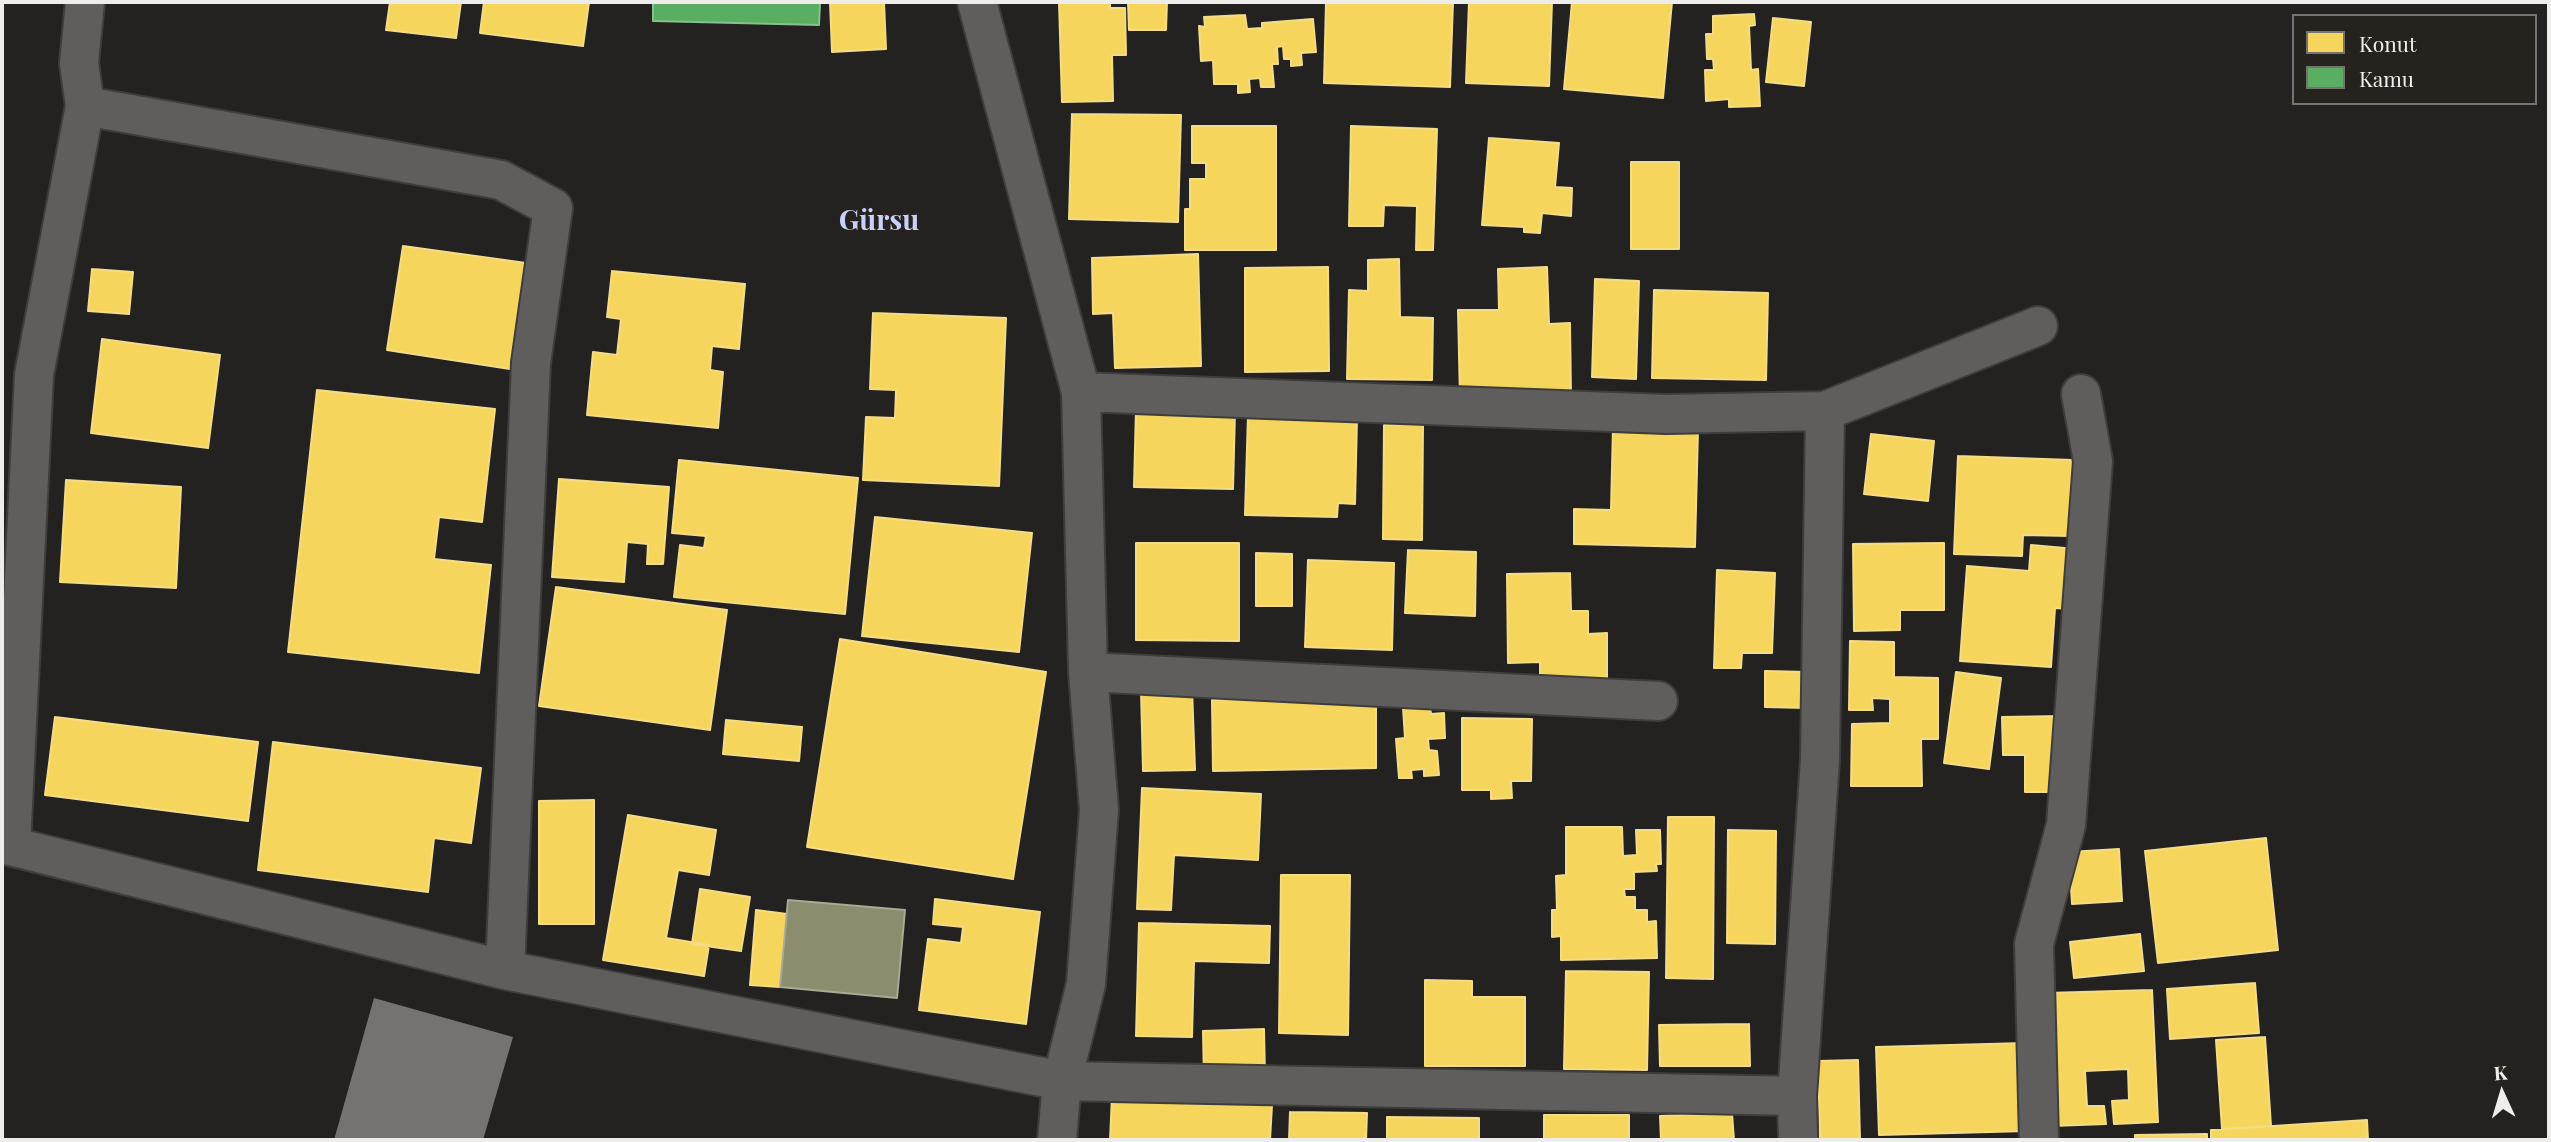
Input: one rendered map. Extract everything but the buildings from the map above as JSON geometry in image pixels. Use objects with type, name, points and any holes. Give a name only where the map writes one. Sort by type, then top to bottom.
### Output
[{"type":"street","points":[[85,2],[79,63],[85,106],[34,375],[6,845],[505,970],[1062,1082],[1797,1096]]},
{"type":"street","points":[[977,2],[1081,393],[1088,672],[1099,810],[1086,984],[1062,1082],[1057,1140]]},
{"type":"street","points":[[85,106],[501,180],[553,208],[531,363],[505,970]]},
{"type":"street","points":[[1081,393],[1666,414],[1825,411],[2038,326]]},
{"type":"street","points":[[2039,1140],[2034,944],[2066,825],[2093,461],[2081,394]]},
{"type":"street","points":[[1798,1140],[1797,1096],[1820,760],[1825,411]]},
{"type":"street","points":[[1088,672],[1658,701]]},
{"type":"district","name":"Gürsu","points":[[879,221]]}]
